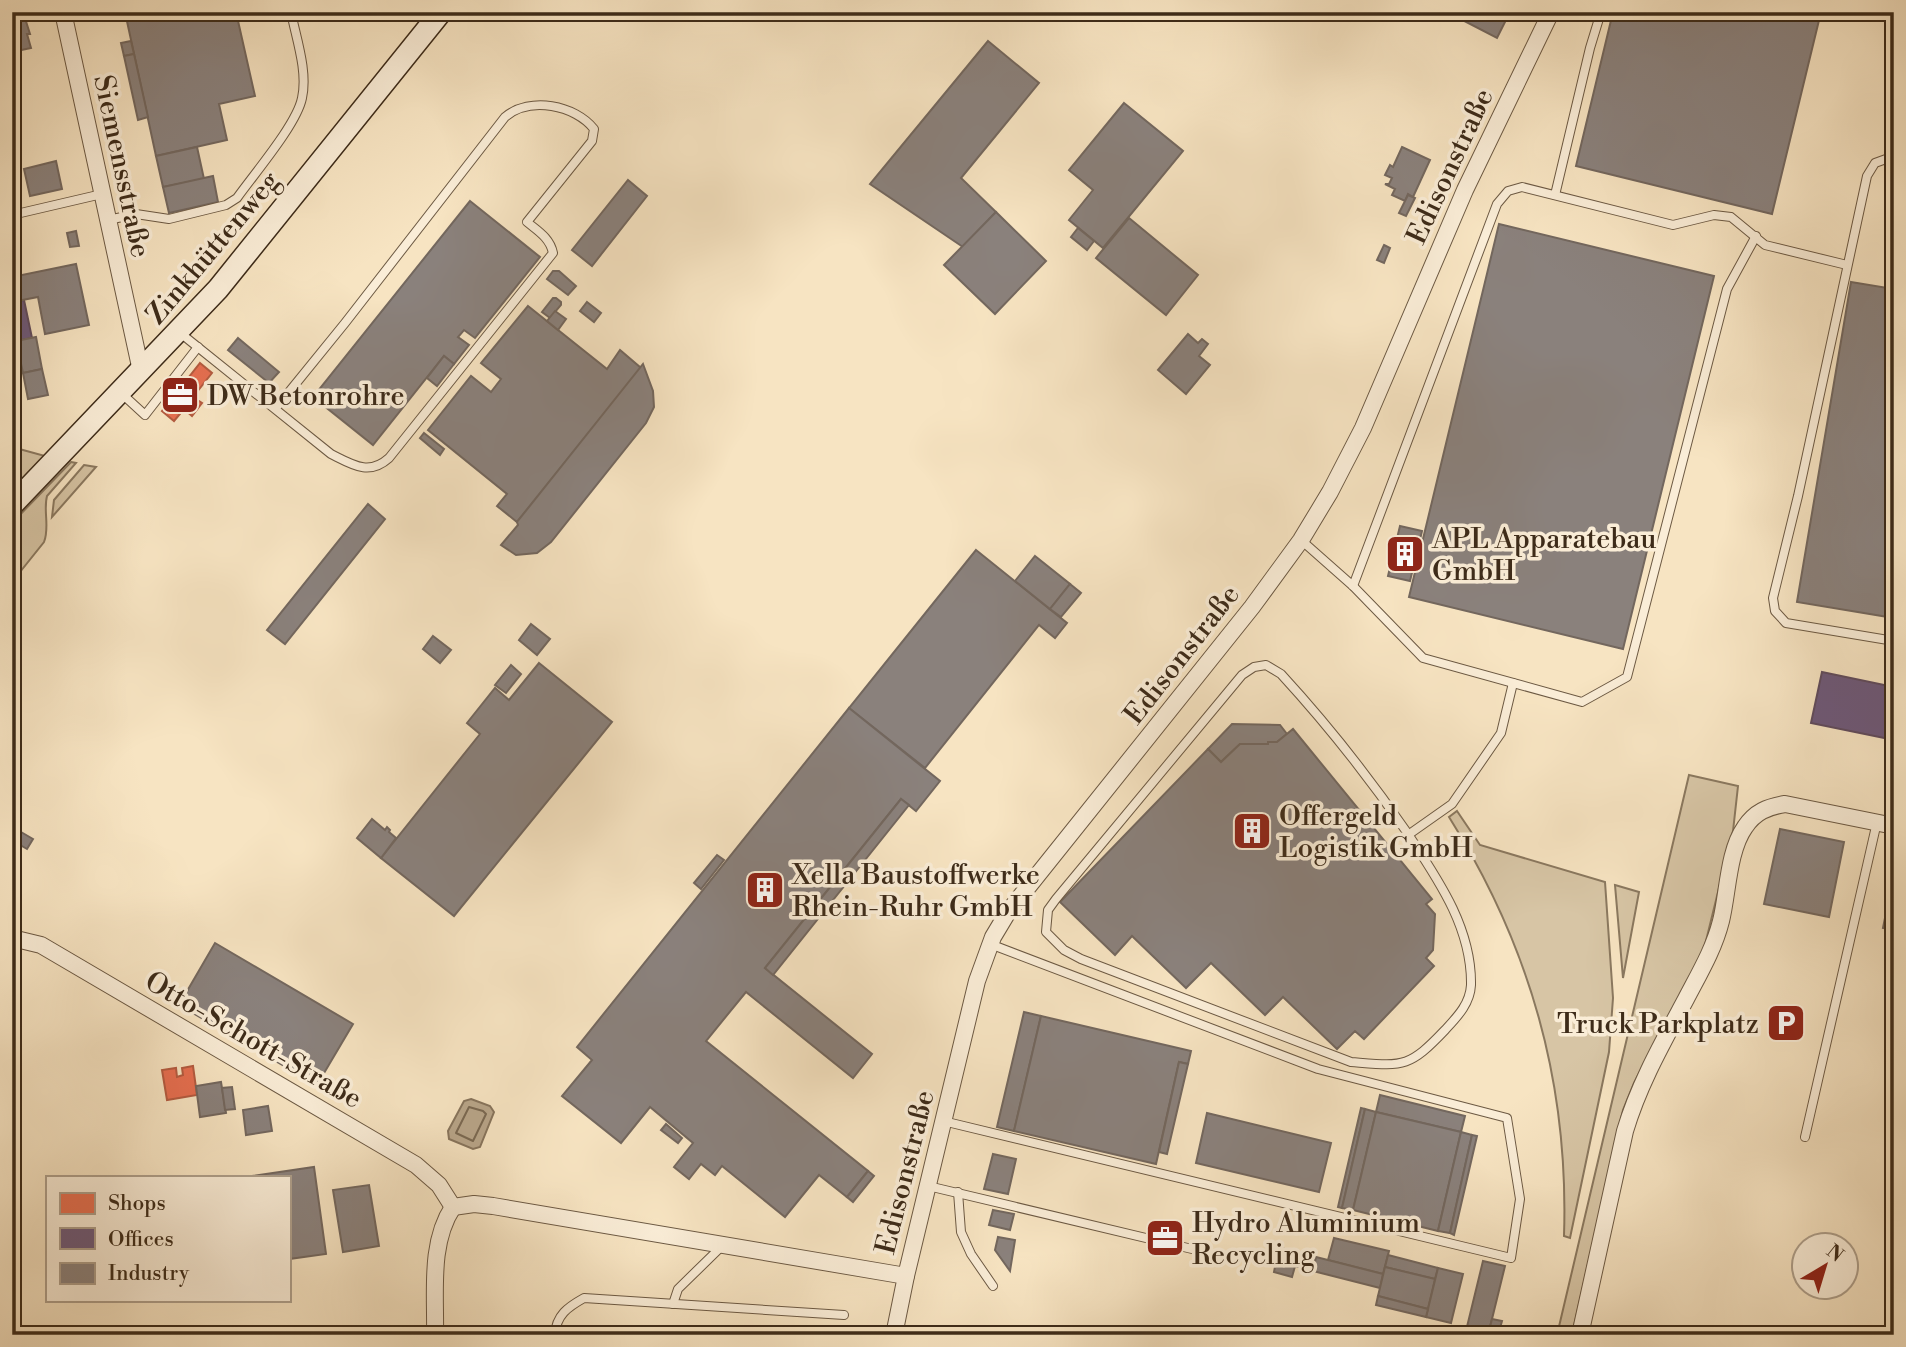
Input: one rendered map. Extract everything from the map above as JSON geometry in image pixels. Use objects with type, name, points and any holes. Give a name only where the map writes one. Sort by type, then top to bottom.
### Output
[{"type":"street","name":"Siemensstraße","points":[[63,12],[141,371]]},
{"type":"street","name":"Zinkhüttenweg","points":[[12,505],[218,289],[441,12]]},
{"type":"street","name":"Edisonstraße","points":[[894,1335],[977,981],[990,944],[1008,912],[1243,618],[1301,540],[1330,492],[1363,428],[1465,190],[1551,12]]},
{"type":"street","points":[[1580,1335],[1622,1144],[1635,1099],[1712,948],[1721,921],[1736,847],[1743,829],[1767,807],[1785,804],[1894,826]]},
{"type":"street","name":"Otto-Schott-Straße","points":[[12,939],[41,945],[416,1165],[439,1185],[453,1207]]},
{"type":"street","points":[[435,1335],[436,1255],[443,1222],[453,1207],[474,1204],[906,1276]]},
{"type":"lane","points":[[108,220],[136,214],[169,219],[226,205],[237,198],[295,118],[302,98],[303,77],[290,12]]},
{"type":"lane","points":[[1555,195],[1601,12]]},
{"type":"lane","points":[[179,332],[331,454],[348,463],[371,469],[380,466],[553,253],[544,235],[527,222],[592,141],[594,130],[588,122],[559,107],[525,106],[514,109],[505,117],[276,408]]},
{"type":"lane","points":[[1894,164],[1886,159],[1875,163],[1867,176],[1798,496],[1773,598],[1775,611],[1786,623],[1894,641]]},
{"type":"lane","points":[[1353,586],[1497,204],[1508,191],[1522,187],[1673,225],[1714,215],[1731,217],[1765,245],[1847,265]]},
{"type":"lane","points":[[12,215],[102,194]]},
{"type":"lane","points":[[1301,540],[1353,586],[1423,658],[1582,702],[1627,677],[1727,289],[1756,236]]},
{"type":"lane","points":[[120,392],[145,415],[198,347]]},
{"type":"lane","points":[[1266,665],[1281,674],[1372,781],[1408,835],[1452,904],[1465,937],[1471,987],[1464,1009],[1429,1047],[1413,1059],[1397,1066],[1351,1062],[1081,959],[1064,950],[1046,932],[1048,910],[1056,899],[1241,675],[1254,667],[1266,665]]},
{"type":"lane","points":[[1408,835],[1452,804],[1501,733],[1513,683]]},
{"type":"lane","points":[[1805,1138],[1877,822]]},
{"type":"lane","points":[[943,1121],[1511,1258],[1520,1199],[1507,1118],[1318,1069],[990,944]]},
{"type":"lane","points":[[928,1186],[1192,1249]]},
{"type":"lane","points":[[958,1192],[961,1232],[971,1254],[993,1286]]},
{"type":"lane","points":[[673,1304],[678,1289],[723,1245]]},
{"type":"lane","points":[[555,1335],[555,1325],[566,1307],[584,1298],[845,1315]]},
{"type":"shaded area","points":[[12,447],[45,456],[12,490]]},
{"type":"shaded area","points":[[71,462],[76,463],[47,496],[44,542],[12,582],[12,523]]},
{"type":"shaded area","points":[[84,465],[96,467],[52,517],[54,500]]},
{"type":"shaded area","points":[[1689,775],[1738,786],[1733,831],[1704,949],[1634,1083],[1623,1110],[1572,1335],[1557,1335]]},
{"type":"shaded area","points":[[1457,811],[1480,845],[1605,882],[1613,998],[1609,1052],[1570,1238],[1564,1236],[1560,1124],[1539,1018],[1502,915],[1449,817]]},
{"type":"shaded area","points":[[1615,885],[1639,892],[1623,978]]},
{"type":"water","points":[[471,1099],[490,1106],[494,1112],[480,1147],[473,1149],[449,1139],[448,1131],[464,1101]]},
{"type":"building: Shops","points":[[200,363],[212,373],[193,397],[202,403],[192,416],[184,409],[174,421],[162,411],[171,399],[168,397],[178,384],[181,387]]},
{"type":"building: Shops","points":[[193,1066],[197,1095],[167,1100],[162,1070],[176,1068],[177,1077],[183,1075],[182,1068]]},
{"type":"building: Offices","points":[[24,300],[32,338],[16,341],[12,324],[12,302]]},
{"type":"building: Offices","points":[[1822,672],[1894,687],[1894,740],[1811,723]]},
{"type":"building: Industry","points":[[12,12],[23,12],[31,48],[12,52]]},
{"type":"building: Industry","points":[[125,12],[236,12],[255,96],[219,104],[227,140],[156,156]]},
{"type":"building: Industry","points":[[1447,12],[1510,12],[1497,38]]},
{"type":"building: Industry","points":[[1613,12],[1821,12],[1772,214],[1576,166]]},
{"type":"building: Industry","points":[[131,41],[134,54],[124,56],[121,43]]},
{"type":"building: Industry","points":[[988,41],[1039,83],[961,178],[996,212],[963,247],[870,184]]},
{"type":"building: Industry","points":[[134,54],[148,117],[138,120],[124,56]]},
{"type":"building: Industry","points":[[1124,103],[1183,151],[1103,248],[1069,220],[1093,190],[1069,170]]},
{"type":"building: Industry","points":[[197,147],[204,179],[163,187],[156,156]]},
{"type":"building: Industry","points":[[1402,147],[1430,160],[1413,197],[1408,194],[1405,201],[1392,195],[1395,189],[1385,184],[1389,184],[1392,178],[1385,175],[1390,165],[1393,167]]},
{"type":"building: Industry","points":[[56,161],[62,189],[30,196],[24,169]]},
{"type":"building: Industry","points":[[213,176],[218,202],[169,213],[163,187]]},
{"type":"building: Industry","points":[[628,180],[647,196],[592,266],[572,250]]},
{"type":"building: Industry","points":[[1408,195],[1415,198],[1406,216],[1399,213]]},
{"type":"building: Industry","points":[[470,201],[540,257],[475,338],[464,330],[458,337],[469,345],[454,364],[444,356],[373,445],[313,397]]},
{"type":"building: Industry","points":[[996,212],[1046,261],[995,314],[944,265]]},
{"type":"building: Industry","points":[[1129,218],[1198,275],[1166,315],[1096,258]]},
{"type":"building: Industry","points":[[1499,224],[1714,276],[1623,649],[1409,597]]},
{"type":"building: Industry","points":[[1078,228],[1094,241],[1087,250],[1071,237]]},
{"type":"building: Industry","points":[[76,231],[79,246],[70,247],[67,233]]},
{"type":"building: Industry","points":[[1384,245],[1390,248],[1384,263],[1377,260]]},
{"type":"building: Industry","points":[[76,264],[89,325],[45,334],[38,297],[12,302],[12,277]]},
{"type":"building: Industry","points":[[553,271],[559,271],[576,286],[568,295],[547,279]]},
{"type":"building: Industry","points":[[1851,282],[1894,289],[1894,618],[1797,602]]},
{"type":"building: Industry","points":[[553,298],[561,302],[561,305],[550,318],[542,312]]},
{"type":"building: Industry","points":[[587,302],[601,313],[594,322],[580,311]]},
{"type":"building: Industry","points":[[528,306],[607,369],[620,350],[641,368],[517,522],[497,506],[507,494],[428,430],[471,376],[491,392],[501,379],[481,363]]},
{"type":"building: Industry","points":[[555,311],[566,319],[558,330],[547,321]]},
{"type":"building: Industry","points":[[1188,334],[1198,343],[1202,339],[1208,344],[1199,356],[1210,365],[1186,394],[1158,370]]},
{"type":"building: Industry","points":[[36,337],[42,369],[23,373],[16,341]]},
{"type":"building: Industry","points":[[238,338],[279,372],[269,383],[228,350]]},
{"type":"building: Industry","points":[[444,356],[454,364],[437,386],[427,378]]},
{"type":"building: Industry","points":[[643,364],[653,391],[654,407],[646,423],[551,542],[537,553],[516,555],[501,545],[518,525],[517,522]]},
{"type":"building: Industry","points":[[42,369],[48,395],[28,399],[23,373]]},
{"type":"building: Industry","points":[[424,433],[444,449],[440,455],[420,438]]},
{"type":"building: Industry","points":[[368,504],[385,519],[285,644],[267,630]]},
{"type":"building: Industry","name":"APL Apparatebau GmbH","points":[[1400,526],[1422,531],[1410,581],[1388,576]]},
{"type":"building: Industry","points":[[976,550],[1067,623],[1055,638],[1039,625],[925,768],[849,708]]},
{"type":"building: Industry","points":[[1035,556],[1070,584],[1050,609],[1015,581]]},
{"type":"building: Industry","points":[[1070,584],[1081,593],[1061,617],[1050,609]]},
{"type":"building: Industry","points":[[531,624],[550,639],[537,655],[519,640]]},
{"type":"building: Industry","points":[[433,636],[451,650],[440,663],[423,649]]},
{"type":"building: Industry","points":[[539,663],[612,722],[454,916],[381,858],[480,734],[467,723],[495,688],[509,700]]},
{"type":"building: Industry","points":[[511,665],[521,674],[506,693],[495,685]]},
{"type":"building: Industry","name":"Xella Baustoffwerke Rhein-Ruhr GmbH","points":[[849,708],[940,781],[916,811],[901,799],[765,968],[872,1054],[853,1078],[746,992],[706,1041],[868,1171],[847,1197],[819,1175],[785,1217],[722,1166],[715,1175],[701,1164],[689,1179],[674,1167],[693,1143],[650,1107],[621,1143],[562,1096],[592,1060],[577,1047]]},
{"type":"building: Industry","points":[[1232,724],[1280,725],[1287,734],[1277,742],[1268,744],[1240,744],[1221,762],[1208,749]]},
{"type":"building: Industry","name":"Offergeld Logistik GmbH","points":[[1293,729],[1432,899],[1426,904],[1435,914],[1433,950],[1426,958],[1434,966],[1364,1039],[1355,1031],[1337,1049],[1283,997],[1265,1015],[1211,963],[1186,988],[1132,936],[1115,955],[1060,902],[1208,749],[1221,762],[1240,744],[1277,742]]},
{"type":"building: Industry","points":[[901,799],[909,805],[773,975],[765,968]]},
{"type":"building: Industry","points":[[372,819],[385,830],[387,827],[396,838],[381,858],[357,838]]},
{"type":"building: Industry","points":[[1780,829],[1844,842],[1829,917],[1764,904]]},
{"type":"building: Industry","points":[[21,832],[33,839],[27,849],[15,842]]},
{"type":"building: Industry","points":[[717,855],[724,860],[701,889],[694,883]]},
{"type":"building: Industry","points":[[1894,873],[1894,930],[1883,928]]},
{"type":"building: Industry","points":[[215,943],[353,1024],[317,1085],[179,1005]]},
{"type":"building: Industry","points":[[1024,1012],[1041,1016],[1014,1131],[997,1127]]},
{"type":"building: Industry","points":[[1041,1016],[1191,1051],[1188,1064],[1179,1062],[1156,1164],[1014,1131]]},
{"type":"building: Industry","points":[[1179,1062],[1188,1064],[1167,1154],[1159,1152]]},
{"type":"building: Industry","points":[[221,1082],[226,1113],[200,1117],[196,1086]]},
{"type":"building: Industry","points":[[232,1087],[235,1109],[225,1110],[222,1088]]},
{"type":"building: Industry","points":[[1380,1095],[1465,1116],[1461,1132],[1376,1112]]},
{"type":"building: Industry","points":[[268,1106],[272,1131],[246,1135],[243,1110]]},
{"type":"building: Industry","points":[[1361,1108],[1365,1109],[1342,1208],[1338,1207]]},
{"type":"building: Industry","points":[[1365,1109],[1376,1112],[1353,1210],[1342,1208]]},
{"type":"building: Industry","points":[[1376,1112],[1461,1132],[1438,1231],[1353,1210]]},
{"type":"building: Industry","points":[[1207,1113],[1331,1143],[1319,1192],[1196,1163]]},
{"type":"building: Industry","points":[[666,1124],[682,1138],[678,1143],[661,1130]]},
{"type":"building: Industry","points":[[1461,1132],[1472,1135],[1450,1233],[1438,1231]]},
{"type":"building: Industry","points":[[1472,1135],[1477,1136],[1454,1235],[1450,1233]]},
{"type":"building: Industry","points":[[993,1154],[1016,1159],[1008,1194],[984,1189]]},
{"type":"building: Industry","points":[[314,1167],[326,1254],[290,1259],[290,1176],[252,1176]]},
{"type":"building: Industry","points":[[868,1171],[874,1176],[853,1202],[847,1197]]},
{"type":"building: Industry","points":[[369,1185],[379,1246],[343,1252],[333,1190]]},
{"type":"building: Industry","points":[[993,1210],[1014,1214],[1010,1230],[989,1225]]},
{"type":"building: Industry","points":[[998,1237],[1015,1240],[1010,1271],[995,1250]]},
{"type":"building: Industry","points":[[1334,1238],[1389,1251],[1383,1274],[1328,1260]]},
{"type":"building: Industry","points":[[1276,1247],[1299,1252],[1292,1277],[1274,1272],[1276,1262],[1272,1261]]},
{"type":"building: Industry","points":[[1299,1252],[1316,1257],[1313,1271],[1295,1266]]},
{"type":"building: Industry","points":[[1388,1255],[1438,1268],[1435,1279],[1385,1267]]},
{"type":"building: Industry","points":[[1316,1257],[1383,1274],[1380,1288],[1313,1271]]},
{"type":"building: Industry","points":[[1483,1261],[1505,1266],[1488,1335],[1465,1335]]},
{"type":"building: Industry","points":[[1385,1267],[1435,1279],[1428,1309],[1378,1296]]},
{"type":"building: Industry","points":[[1438,1268],[1463,1274],[1451,1323],[1426,1317]]},
{"type":"building: Industry","points":[[1378,1296],[1428,1309],[1426,1317],[1376,1305]]},
{"type":"building: Industry","points":[[1492,1319],[1502,1321],[1498,1335],[1488,1335]]},
{"type":"building: Industry","points":[[465,1332],[515,1332],[515,1335],[465,1335]]},
{"type":"place","name":"DW Betonrohre","points":[[180,395]]},
{"type":"place","name":"APL Apparatebau GmbH","points":[[1405,554]]},
{"type":"place","name":"Offergeld Logistik GmbH","points":[[1252,831]]},
{"type":"place","name":"Xella Baustoffwerke Rhein-Ruhr GmbH","points":[[765,890]]},
{"type":"place","name":"Truck Parkplatz","points":[[1786,1023]]},
{"type":"place","name":"Hydro Aluminium Recycling","points":[[1165,1238]]}]
